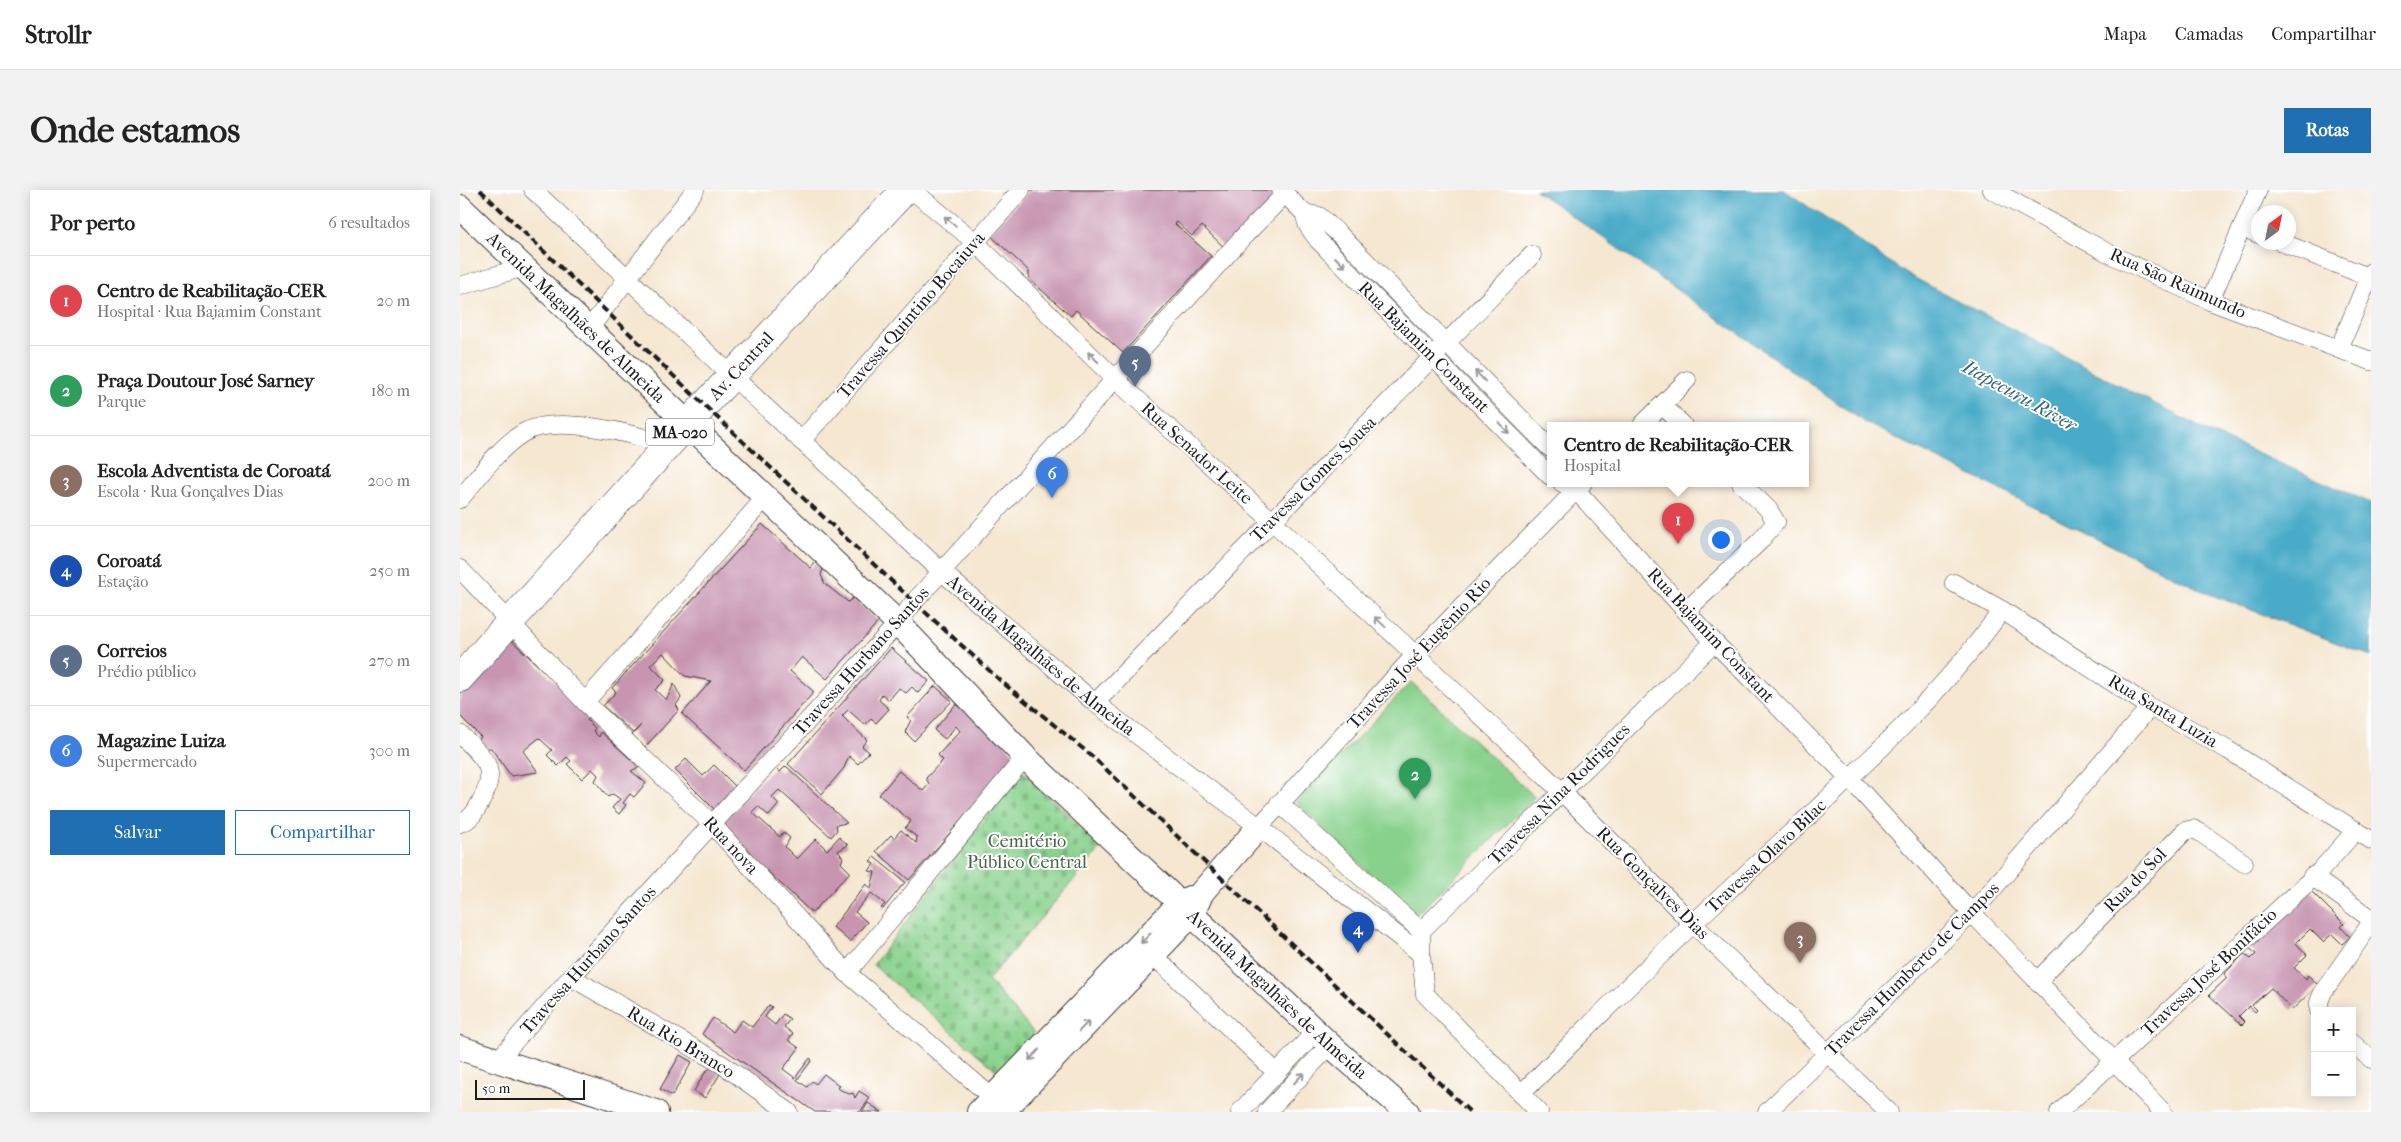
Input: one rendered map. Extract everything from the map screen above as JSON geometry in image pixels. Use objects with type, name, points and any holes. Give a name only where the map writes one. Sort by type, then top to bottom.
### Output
[{"type":"main road","name":"Av. Central","points":[[460,678],[688,422],[905,190]]},
{"type":"street","name":"Avenida Magalhães de Almeida","points":[[533,190],[942,572],[1095,703],[1259,827],[1421,954]]},
{"type":"street","points":[[589,330],[696,190]]},
{"type":"street","name":"Rua Senador Leite","points":[[912,190],[974,241],[1115,379],[1271,520],[1415,655]]},
{"type":"street","name":"Travessa Quintino Bocaiuva","points":[[802,441],[974,241],[1021,190]]},
{"type":"street","name":"Rua São Raimundo","points":[[1992,190],[2112,255],[2210,301],[2371,361]]},
{"type":"street","points":[[2210,301],[2258,190]]},
{"type":"street","name":"Rua Bajamim Constant","points":[[1283,192],[1304,214],[1308,226],[1318,240],[1547,473]]},
{"type":"street","name":"Travessa Hurbano Santos","points":[[498,1060],[571,977],[898,623],[1283,192]]},
{"type":"street","name":"Avenida Magalhães de Almeida","points":[[460,207],[898,623],[1025,757],[1323,1038],[1407,1112]]},
{"type":"street","name":"Rua Bajamim Constant","points":[[1304,214],[1319,216],[1339,234],[1448,342],[1547,445]]},
{"type":"street","points":[[2242,227],[2251,231]]},
{"type":"street","points":[[2296,248],[2370,276],[2339,349]]},
{"type":"street","name":"Travessa Gomes Sousa","points":[[1095,703],[1271,520],[1434,357],[1532,255]]},
{"type":"street","points":[[460,286],[524,267]]},
{"type":"street","points":[[1645,422],[1687,380]]},
{"type":"street","points":[[1663,406],[1680,422]]},
{"type":"street","points":[[460,499],[505,448],[520,434],[536,427],[558,425],[628,433],[668,446]]},
{"type":"street","name":"Travessa José Eugênio Rio","points":[[1259,827],[1415,655],[1572,487]]},
{"type":"street","name":"Rua Bajamim Constant","points":[[1576,487],[1714,642],[1849,778]]},
{"type":"street","points":[[1686,611],[1776,522],[1768,509],[1746,487]]},
{"type":"street","points":[[585,702],[766,497]]},
{"type":"street","name":"Rua nova","points":[[460,569],[585,702],[712,824],[847,973],[998,1108]]},
{"type":"street","name":"Rua Santa Luzia","points":[[1954,583],[2002,610],[2150,707],[2228,750],[2371,840]]},
{"type":"street","name":"Travessa Olavo Bilac","points":[[1520,1094],[1692,923],[1849,778],[1958,669],[2002,610]]},
{"type":"street","name":"Travessa Nina Rodrigues","points":[[1421,931],[1714,642]]},
{"type":"street","name":"Rua Gonçalves Dias","points":[[1415,655],[1561,791],[1692,923],[1889,1112]]},
{"type":"street","name":"Travessa Humberto de Campos","points":[[1767,1112],[1972,913],[2150,707]]},
{"type":"street","points":[[460,734],[482,758],[491,773],[489,786],[476,811],[469,819],[460,824]]},
{"type":"street","points":[[847,973],[1025,757]]},
{"type":"street","points":[[1849,778],[1972,913],[2163,1112]]},
{"type":"street","points":[[1279,803],[1421,931],[1425,994],[1539,1112]]},
{"type":"street","points":[[998,1108],[1202,892],[1259,827]]},
{"type":"street","name":"Rua do Sol","points":[[2037,981],[2185,831],[2194,829],[2244,864]]},
{"type":"street","name":"Travessa José Bonifácio","points":[[2059,1112],[2312,876],[2356,830]]},
{"type":"street","points":[[2312,876],[2371,918]]},
{"type":"street","points":[[998,1108],[1153,955],[1186,908]]},
{"type":"street","points":[[2319,1007],[2323,992],[2371,923]]},
{"type":"street","points":[[1153,955],[1277,1073]]},
{"type":"street","name":"Rua Rio Branco","points":[[571,977],[723,1065],[789,1112]]},
{"type":"street","points":[[1240,1112],[1277,1073],[1323,1038]]},
{"type":"street","points":[[1267,1112],[1323,1038]]},
{"type":"street","points":[[2356,1046],[2371,1059]]},
{"type":"street","points":[[460,1048],[656,1112]]},
{"type":"green space","points":[[1411,682],[1535,797],[1414,917],[1296,802]]},
{"type":"green space","name":"Cemitério Público Central","points":[[1022,770],[1102,847],[988,980],[1034,1033],[1002,1075],[873,965]]},
{"type":"water","name":"Itapecuru River","points":[[1535,190],[1784,190],[1907,274],[2211,433],[2371,503],[2371,656],[2207,593],[1866,423]]},
{"type":"building","points":[[1030,190],[1273,190],[1278,195],[1227,250],[1202,226],[1192,236],[1177,222],[1175,224],[1211,256],[1123,353],[1076,310],[1071,316],[1029,279],[1029,271],[989,234]]},
{"type":"building","points":[[762,524],[811,568],[816,562],[823,568],[821,575],[825,584],[848,602],[853,598],[879,621],[827,679],[802,657],[790,671],[814,692],[744,770],[682,714],[711,681],[685,676],[663,653],[650,665],[665,680],[655,690],[666,700],[674,684],[681,698],[676,705],[679,710],[645,747],[632,735],[641,725],[633,733],[603,706],[616,692],[612,688]]},
{"type":"building","points":[[510,639],[591,716],[587,720],[595,728],[593,731],[599,737],[601,732],[639,767],[631,771],[646,783],[634,797],[630,794],[623,803],[626,805],[619,814],[612,808],[620,799],[613,794],[608,797],[595,781],[598,775],[592,769],[582,779],[567,764],[571,761],[567,757],[558,766],[547,755],[552,750],[539,738],[523,751],[538,772],[511,776],[491,748],[481,748],[476,743],[481,737],[460,716],[460,691]]},
{"type":"building","points":[[891,648],[929,681],[918,693],[912,687],[906,693],[899,688],[889,700],[882,694],[879,700],[889,709],[876,723],[871,719],[865,725],[848,710],[842,716],[867,740],[862,746],[869,752],[858,764],[849,756],[844,768],[822,794],[788,764]]},
{"type":"building","points":[[935,686],[952,701],[914,741],[905,732],[911,720],[907,717]]},
{"type":"building","points":[[956,704],[1002,740],[1016,757],[909,880],[876,851],[891,835],[894,838],[901,830],[916,843],[917,837],[905,828],[911,821],[879,795],[899,771],[923,791],[929,784],[926,778],[943,760],[938,755],[960,731],[956,726],[945,739],[934,730]]},
{"type":"building","points":[[686,759],[703,776],[714,765],[737,788],[715,810],[675,770]]},
{"type":"building","points":[[786,766],[847,823],[836,825],[837,830],[831,837],[779,790],[772,797],[779,804],[769,816],[758,806],[752,812],[780,837],[783,832],[790,838],[785,847],[797,859],[816,839],[827,850],[839,837],[848,845],[838,851],[843,858],[841,863],[850,872],[812,913],[716,823],[775,767],[780,772]]},
{"type":"building","points":[[874,857],[905,882],[883,909],[881,908],[885,904],[871,893],[855,912],[867,922],[850,942],[833,927],[866,884],[871,888],[875,872],[869,871],[874,864],[870,861]]},
{"type":"building","points":[[2307,887],[2344,924],[2341,927],[2350,937],[2342,944],[2332,934],[2323,942],[2310,929],[2296,943],[2307,955],[2294,968],[2306,979],[2308,975],[2318,985],[2292,1010],[2271,988],[2252,1005],[2257,1010],[2255,1012],[2249,1006],[2239,1016],[2245,1022],[2242,1025],[2209,995],[2227,978],[2225,973],[2244,954],[2251,959],[2256,954],[2247,946]]},
{"type":"building","points":[[769,1005],[772,1007],[765,1017],[775,1025],[783,1014],[790,1019],[784,1027],[793,1034],[788,1040],[799,1048],[783,1069],[795,1078],[810,1058],[812,1060],[797,1080],[807,1087],[812,1081],[816,1084],[824,1074],[840,1086],[837,1088],[849,1094],[853,1093],[855,1098],[859,1091],[870,1098],[860,1112],[815,1112],[702,1034],[713,1018],[733,1032],[742,1020],[752,1027]]},
{"type":"building","points":[[680,1055],[692,1062],[672,1096],[660,1089]]},
{"type":"building","points":[[711,1068],[720,1074],[705,1098],[694,1091],[706,1071]]},
{"type":"building","points":[[868,1103],[882,1112],[862,1112]]},
{"type":"railway","points":[[480,190],[705,406],[914,602],[1002,682],[1093,757],[1470,1112]]},
{"type":"place","name":"Correios","points":[[1135,387]]},
{"type":"place","name":"Magazine Luiza","points":[[1052,498]]},
{"type":"place","name":"Centro de Reabilitação-CER","points":[[1678,544]]},
{"type":"place","name":"Praça Doutour José Sarney","points":[[1415,799]]},
{"type":"place","name":"Coroatá","points":[[1358,953]]},
{"type":"place","name":"Escola Adventista de Coroatá","points":[[1800,963]]}]
